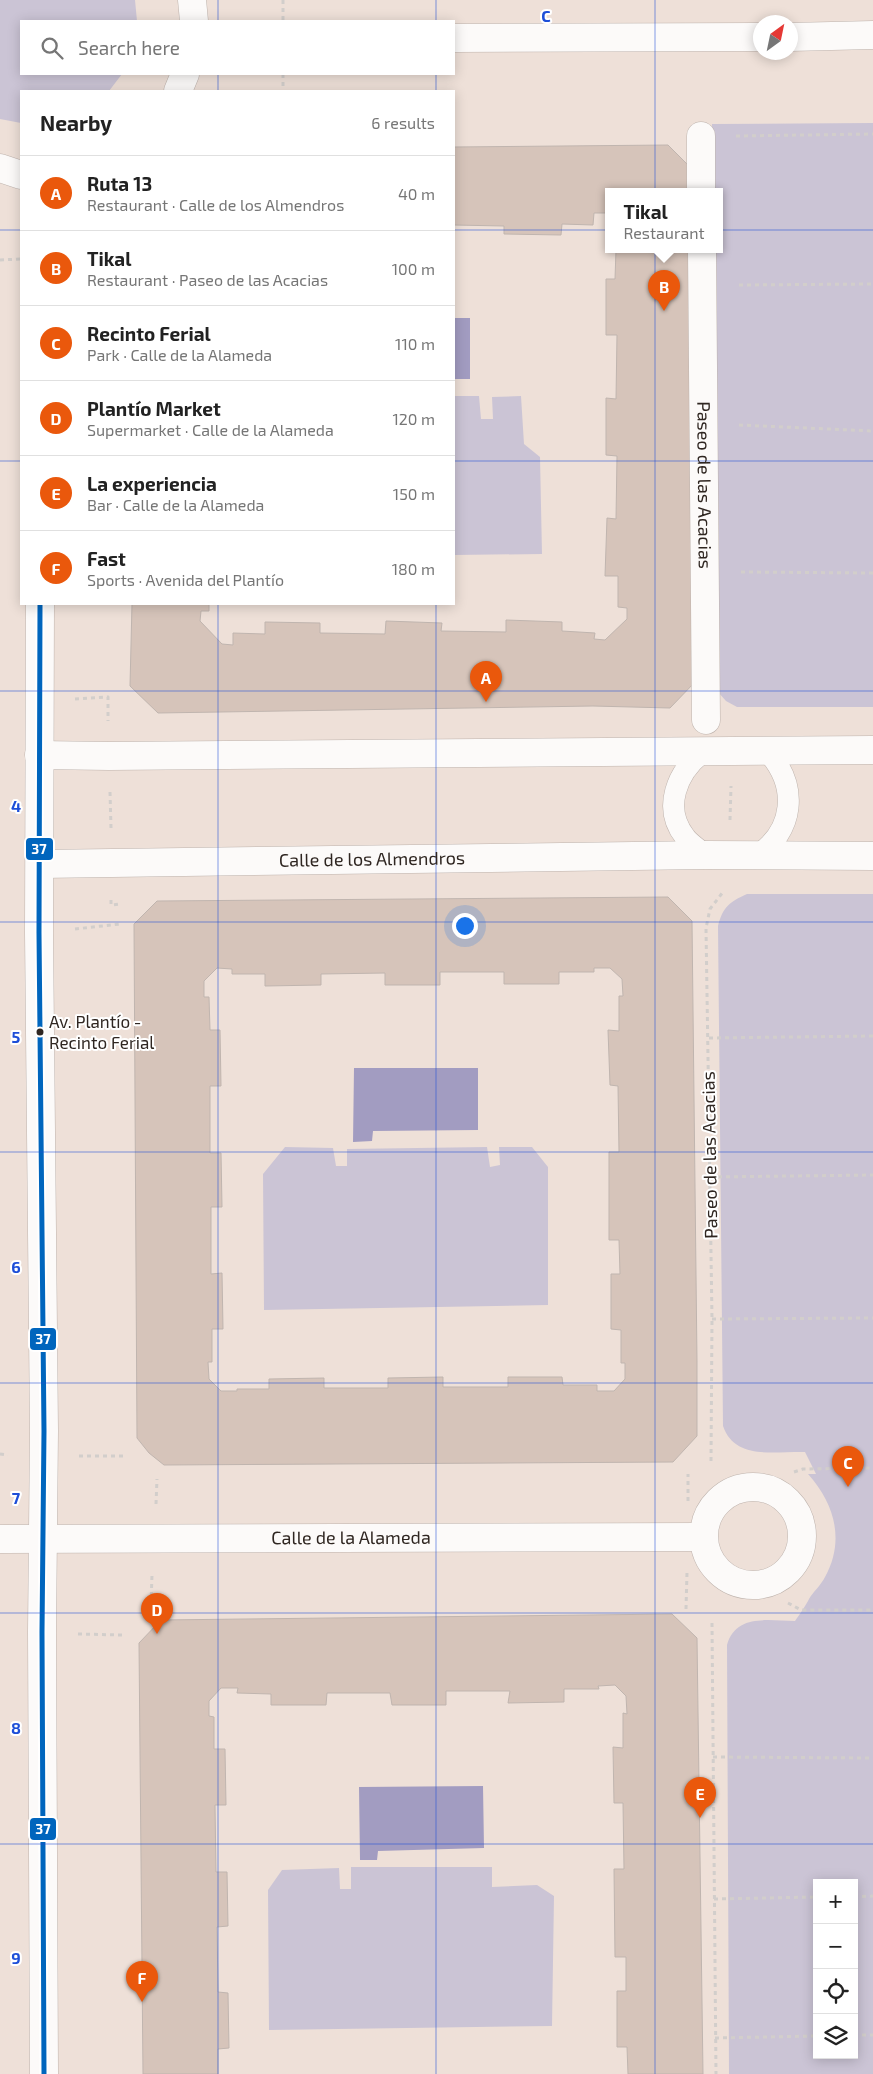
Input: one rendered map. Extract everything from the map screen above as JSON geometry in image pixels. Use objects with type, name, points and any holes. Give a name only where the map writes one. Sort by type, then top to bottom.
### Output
[{"type":"street","points":[[192,0],[194,20]]},
{"type":"street","points":[[798,37],[873,35]]},
{"type":"street","points":[[455,38],[753,37]]},
{"type":"street","points":[[178,90],[185,75]]},
{"type":"street","points":[[701,136],[701,188]]},
{"type":"street","points":[[0,168],[20,175]]},
{"type":"street","name":"Paseo de las Acacias","points":[[702,253],[706,720]]},
{"type":"street","points":[[40,605],[39,755],[44,1431],[42,1539],[44,2074]]},
{"type":"street","points":[[39,755],[873,750]]},
{"type":"street","name":"Calle de los Almendros","points":[[40,864],[873,856]]},
{"type":"street","name":"Calle de la Alameda","points":[[0,1539],[703,1537]]},
{"type":"lane","points":[[703,752],[683,772],[676,788],[674,805],[677,820],[685,837],[729,856],[773,843],[788,813],[788,791],[785,780],[781,769],[767,751]]},
{"type":"path","points":[[283,0],[283,20]]},
{"type":"path","points":[[283,75],[284,90]]},
{"type":"path","points":[[701,136],[873,134]]},
{"type":"path","points":[[0,260],[20,259]]},
{"type":"path","points":[[702,286],[873,284]]},
{"type":"path","points":[[703,424],[873,430]]},
{"type":"path","points":[[704,572],[873,573]]},
{"type":"path","points":[[108,697],[111,905],[120,904]]},
{"type":"path","name":"Paseo de las Acacias","points":[[711,1461],[712,1319],[706,928],[710,909],[729,884],[729,856]]},
{"type":"path","points":[[709,1038],[873,1036]]},
{"type":"path","points":[[710,1177],[873,1175]]},
{"type":"path","points":[[712,1319],[873,1318]]},
{"type":"path","points":[[794,1472],[803,1469],[873,1468]]},
{"type":"path","points":[[788,1604],[802,1610],[873,1610]]},
{"type":"path","points":[[712,1623],[716,2074]]},
{"type":"path","points":[[712,1757],[873,1758]]},
{"type":"path","points":[[858,1896],[873,1896]]},
{"type":"path","points":[[714,1899],[813,1897]]},
{"type":"path","points":[[858,2035],[873,2035]]},
{"type":"path","points":[[715,2038],[813,2036]]},
{"type":"shaded area","points":[[0,0],[135,0],[137,20],[20,20],[20,75],[121,75],[110,90],[20,90],[20,123],[0,119]]},
{"type":"shaded area","points":[[873,123],[873,707],[737,707],[726,701],[718,692],[713,253],[723,253],[723,188],[713,188],[712,124]]},
{"type":"shaded area","points":[[455,318],[470,318],[470,379],[455,379]]},
{"type":"shaded area","points":[[455,396],[479,396],[481,419],[493,419],[492,397],[521,396],[524,444],[540,457],[542,554],[455,555]]},
{"type":"shaded area","points":[[747,894],[873,894],[873,2074],[729,2074],[727,1645],[731,1635],[746,1623],[764,1620],[795,1621],[825,1577],[835,1550],[836,1536],[831,1510],[808,1474],[816,1474],[805,1452],[769,1453],[747,1449],[737,1445],[729,1437],[723,1426],[718,926],[722,914],[731,903]]},
{"type":"shaded area","points":[[354,1068],[478,1068],[478,1130],[373,1131],[372,1141],[353,1142]]},
{"type":"shaded area","points":[[285,1147],[333,1148],[336,1166],[347,1166],[347,1149],[487,1147],[490,1167],[500,1165],[499,1147],[532,1147],[548,1167],[548,1305],[264,1310],[263,1174]]},
{"type":"shaded area","points":[[483,1786],[484,1848],[378,1851],[377,1860],[360,1860],[359,1787]]},
{"type":"shaded area","points":[[351,1867],[492,1867],[492,1887],[537,1885],[554,1896],[552,2026],[269,2030],[268,1890],[282,1870],[339,1868],[340,1889],[351,1889]]},
{"type":"building","points":[[668,145],[693,170],[694,188],[605,188],[605,213],[594,213],[593,225],[562,224],[561,235],[504,234],[504,226],[455,225],[455,147]]},
{"type":"building","points":[[616,253],[694,253],[695,682],[670,708],[593,706],[158,713],[130,686],[132,605],[209,605],[209,611],[201,611],[200,621],[222,644],[233,645],[233,633],[265,634],[265,622],[320,623],[320,633],[385,634],[386,621],[442,623],[441,631],[506,632],[506,620],[562,622],[562,631],[595,633],[594,639],[605,640],[627,619],[627,608],[618,607],[618,576],[605,576],[607,518],[616,519],[617,456],[606,455],[606,398],[616,399],[617,335],[606,335],[606,279],[615,279]]},
{"type":"building","points":[[668,897],[692,921],[697,1436],[673,1462],[164,1465],[149,1453],[137,1438],[134,924],[157,901]],"holes":[[[217,968],[232,969],[232,974],[265,974],[265,986],[321,985],[321,974],[385,973],[385,985],[440,985],[440,972],[504,972],[504,984],[559,984],[559,972],[594,972],[594,968],[610,968],[622,979],[623,996],[619,996],[619,1031],[608,1030],[610,1085],[618,1086],[619,1152],[609,1152],[609,1240],[619,1240],[620,1274],[611,1274],[611,1329],[621,1330],[621,1363],[625,1363],[625,1379],[614,1391],[597,1391],[597,1385],[563,1385],[562,1377],[508,1377],[508,1387],[443,1387],[443,1377],[388,1378],[388,1388],[324,1388],[324,1378],[269,1379],[269,1389],[237,1389],[237,1391],[221,1391],[209,1379],[208,1362],[212,1362],[212,1329],[223,1329],[222,1273],[211,1274],[211,1207],[222,1207],[221,1153],[210,1153],[210,1086],[221,1086],[220,1030],[210,1030],[209,997],[204,997],[204,981]]]},
{"type":"building","points":[[672,1614],[697,1638],[703,2074],[628,2074],[627,2047],[617,2047],[617,1991],[626,1991],[626,1957],[615,1957],[614,1869],[624,1869],[623,1803],[614,1803],[613,1747],[623,1748],[623,1713],[627,1714],[626,1696],[615,1685],[598,1686],[599,1689],[564,1689],[564,1702],[508,1703],[510,1691],[446,1691],[446,1705],[392,1705],[390,1693],[327,1693],[326,1705],[271,1705],[271,1694],[237,1693],[238,1688],[221,1688],[209,1701],[209,1716],[214,1717],[214,1749],[225,1749],[226,1805],[215,1805],[216,1872],[227,1872],[228,1926],[217,1927],[218,1992],[228,1993],[229,2048],[218,2049],[218,2074],[143,2074],[139,1643],[161,1620]]},
{"type":"transit line","name":"37","points":[[40,605],[39,933],[44,1431],[42,1632],[44,2074]]},
{"type":"place","name":"Tikal","points":[[664,311]]},
{"type":"place","name":"Ruta 13","points":[[486,702]]},
{"type":"place","name":"Av. Plantío - Recinto Ferial","points":[[40,1032]]},
{"type":"place","name":"Recinto Ferial","points":[[848,1487]]},
{"type":"place","name":"Plantío Market","points":[[157,1634]]},
{"type":"place","name":"La experiencia","points":[[700,1818]]},
{"type":"place","name":"Fast","points":[[142,2002]]}]
